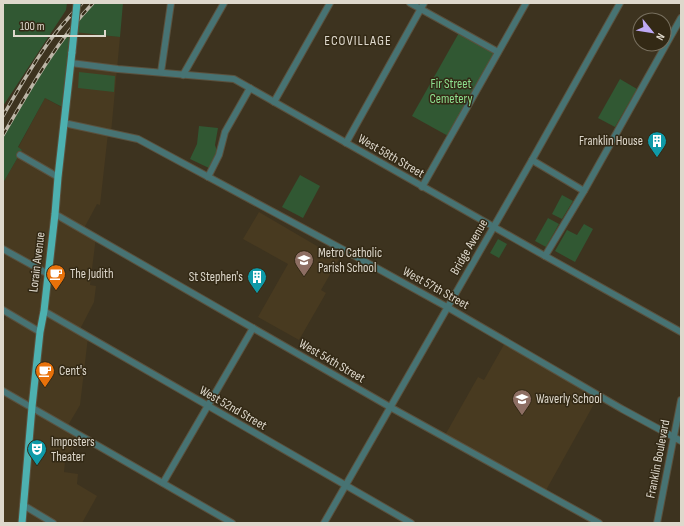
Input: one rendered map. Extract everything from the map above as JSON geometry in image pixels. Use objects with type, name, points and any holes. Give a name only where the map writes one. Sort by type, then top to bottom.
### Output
[{"type":"main road","name":"Lorain Avenue","points":[[22,523],[32,407],[55,214],[77,3]]},
{"type":"street","points":[[161,72],[171,3]]},
{"type":"street","points":[[183,75],[224,3]]},
{"type":"street","points":[[274,102],[330,3]]},
{"type":"street","points":[[410,3],[498,52]]},
{"type":"street","points":[[346,143],[424,3]]},
{"type":"street","points":[[422,187],[526,3]]},
{"type":"street","name":"Bridge Avenue","points":[[324,523],[620,3]]},
{"type":"street","points":[[545,256],[584,191],[681,18]]},
{"type":"street","name":"West 58th Street","points":[[71,63],[118,69],[234,79],[422,187],[681,332]]},
{"type":"street","points":[[208,177],[219,155],[225,132],[250,88]]},
{"type":"street","name":"West 57th Street","points":[[64,123],[138,139],[447,307],[681,441]]},
{"type":"street","points":[[20,155],[58,177]]},
{"type":"street","points":[[532,160],[584,191]]},
{"type":"street","name":"West 54th Street","points":[[55,214],[390,408],[600,523]]},
{"type":"street","points":[[3,249],[48,274]]},
{"type":"street","points":[[3,310],[40,332]]},
{"type":"street","name":"West 52nd Street","points":[[44,311],[411,523]]},
{"type":"street","points":[[163,483],[253,328]]},
{"type":"street","points":[[3,391],[232,523]]},
{"type":"street","name":"Franklin Boulevard","points":[[657,523],[681,400]]},
{"type":"street","points":[[23,505],[54,523]]},
{"type":"shaded area","points":[[74,31],[120,37],[111,133],[108,133],[100,205],[97,204],[83,230],[96,237],[90,285],[96,286],[94,302],[79,331],[88,337],[80,405],[67,427],[79,435],[65,461],[64,472],[78,474],[77,484],[97,496],[82,523],[3,523],[3,323],[8,313],[3,310],[3,183],[22,150],[18,148],[45,98],[65,109]]},
{"type":"shaded area","name":"Metro Catholic Parish School","points":[[259,212],[339,259],[321,290],[326,293],[299,340],[258,317],[288,264],[243,239]]},
{"type":"shaded area","name":"Waverly School","points":[[506,341],[599,395],[545,492],[444,437],[478,377],[484,380]]},
{"type":"green space","points":[[3,3],[67,3],[66,10],[3,106]]},
{"type":"green space","points":[[93,3],[123,3],[120,37],[74,32],[66,109],[45,98],[18,147],[22,150],[3,183],[3,135],[27,93],[54,51],[78,19]]},
{"type":"green space","name":"Fir Street Cemetery","points":[[460,31],[498,52],[450,137],[412,116]]},
{"type":"green space","points":[[79,72],[115,76],[114,92],[78,88]]},
{"type":"green space","points":[[620,79],[637,89],[615,127],[598,118]]},
{"type":"green space","points":[[199,126],[218,128],[215,145],[217,151],[209,168],[190,159],[197,144]]},
{"type":"green space","points":[[300,175],[320,186],[303,218],[282,207]]},
{"type":"green space","points":[[562,195],[573,201],[562,219],[552,214]]},
{"type":"green space","points":[[548,218],[559,224],[546,247],[535,241]]},
{"type":"green space","points":[[584,224],[593,229],[575,262],[555,251],[567,230],[577,235]]},
{"type":"green space","points":[[498,239],[507,244],[499,258],[490,253]]},
{"type":"railway","points":[[3,116],[48,43],[82,3]]},
{"type":"railway","points":[[3,135],[55,50],[93,3]]},
{"type":"place","name":"Franklin House","points":[[657,158]]},
{"type":"place","name":"Metro Catholic Parish School","points":[[304,277]]},
{"type":"place","name":"The Judith","points":[[56,291]]},
{"type":"place","name":"St Stephen's","points":[[257,294]]},
{"type":"place","name":"Cent's","points":[[45,388]]},
{"type":"place","name":"Waverly School","points":[[522,416]]},
{"type":"place","name":"Imposters Theater","points":[[37,466]]},
{"type":"district","name":"ECOVILLAGE","points":[[358,40]]}]
